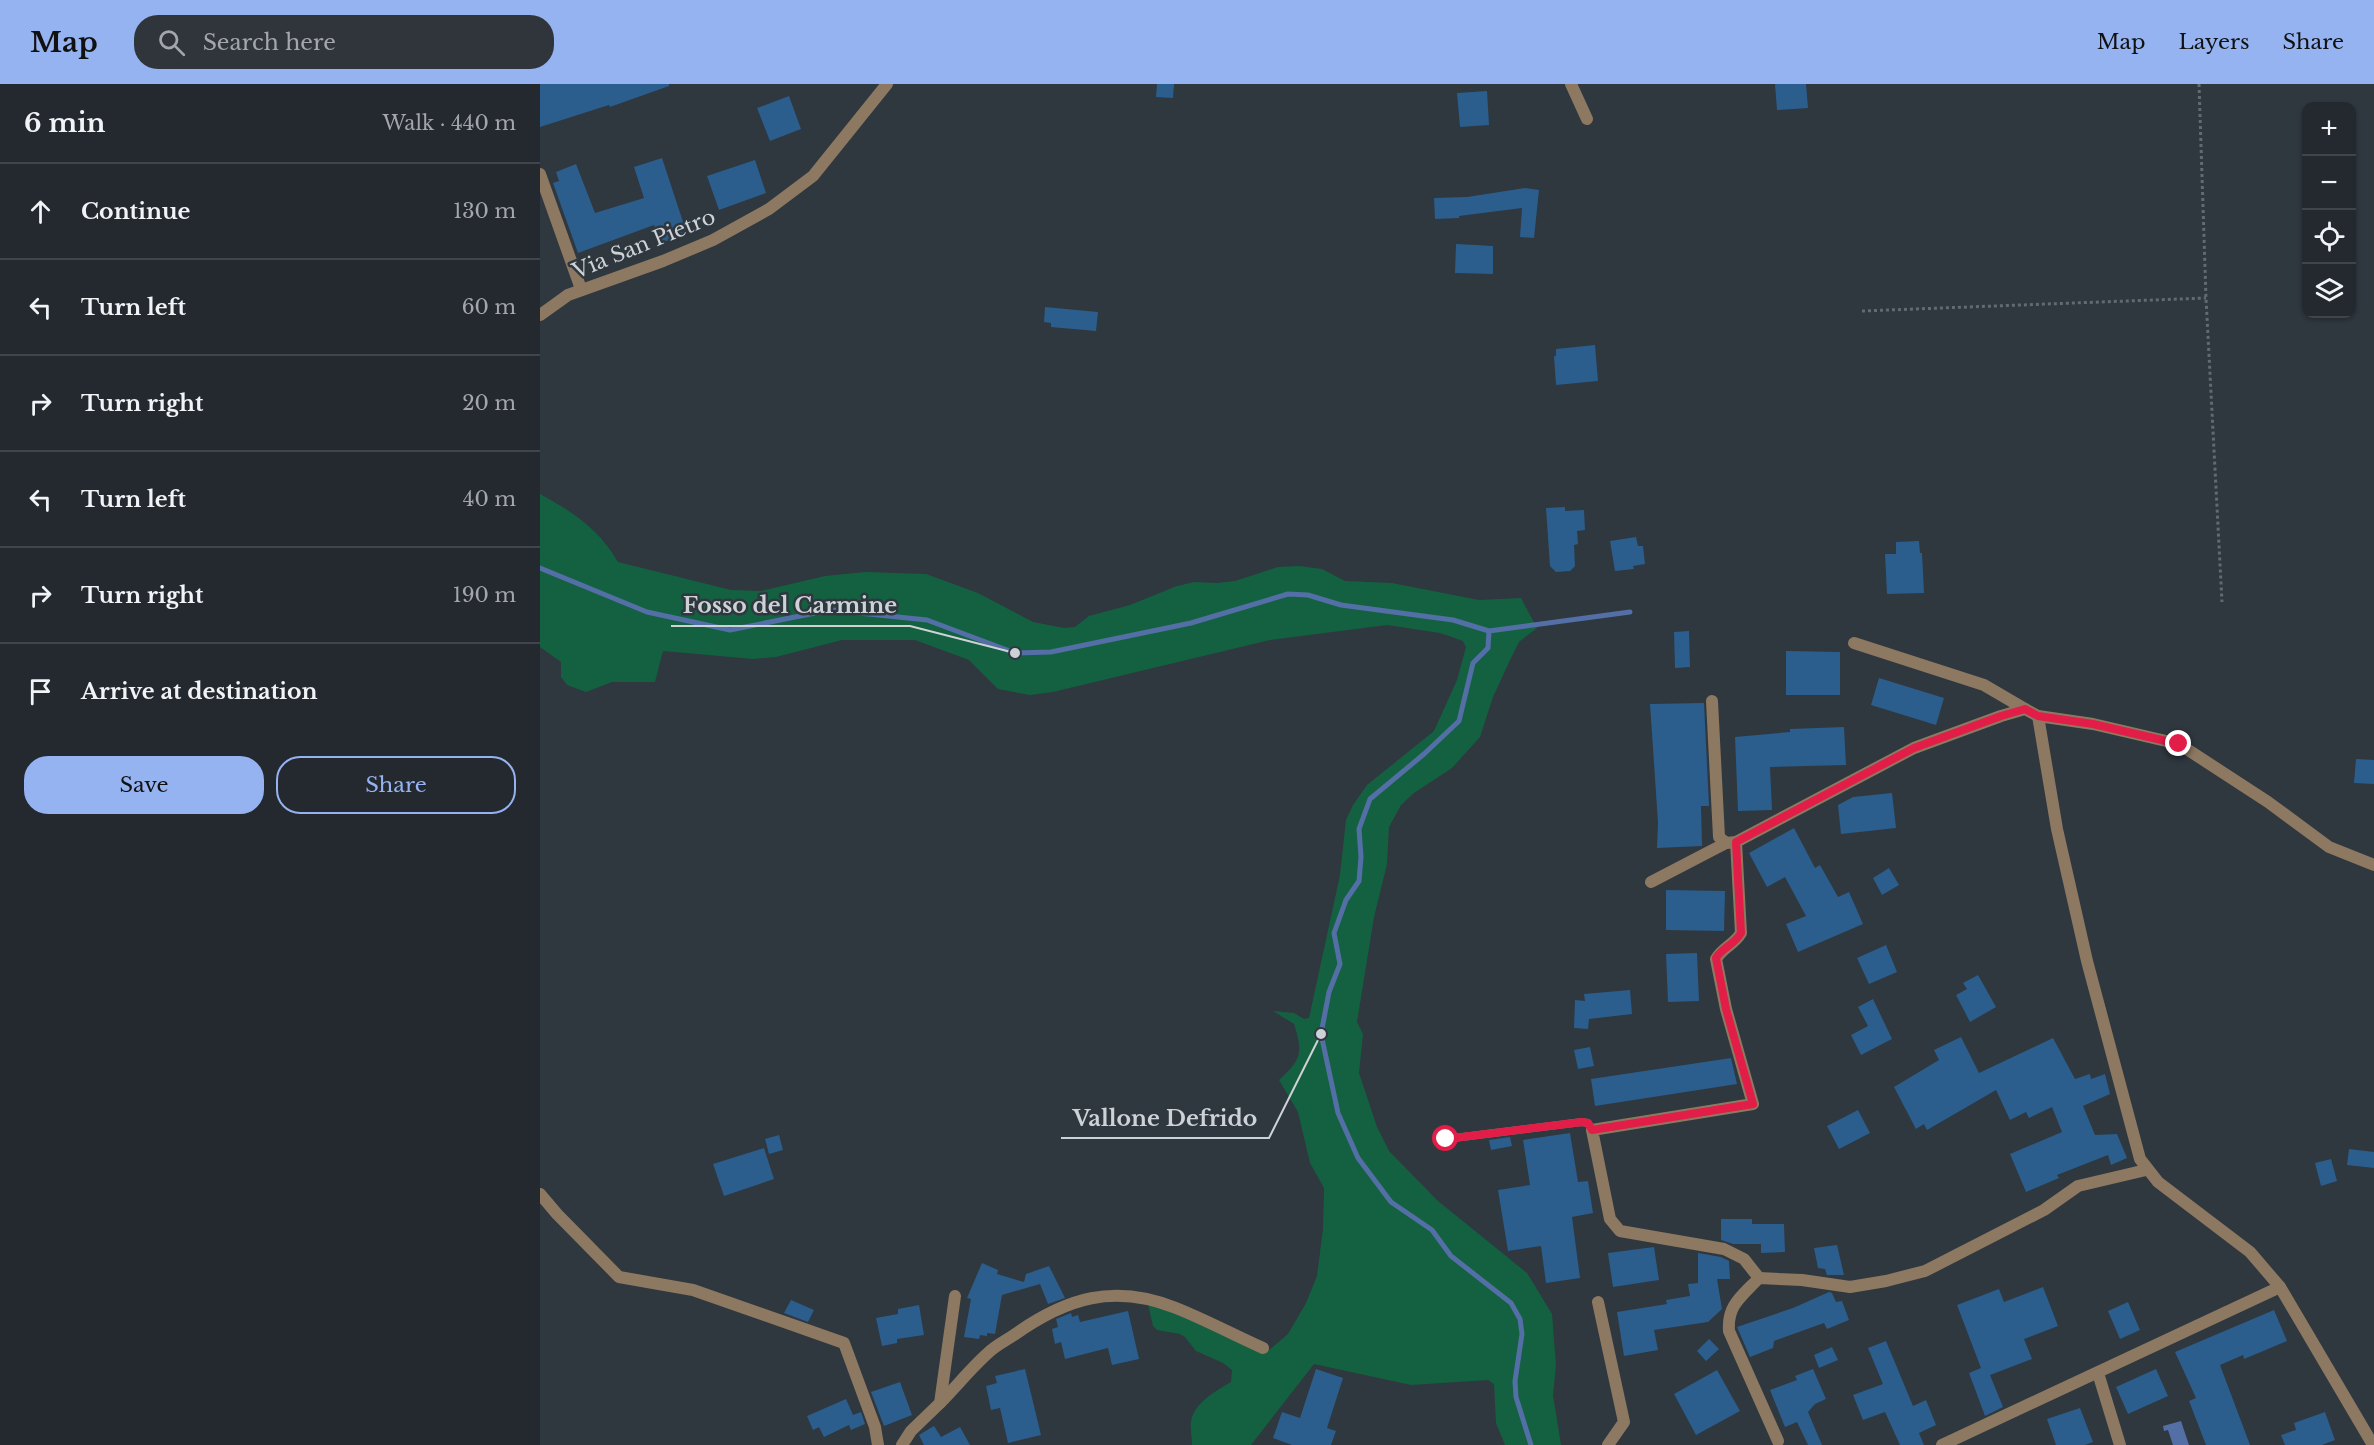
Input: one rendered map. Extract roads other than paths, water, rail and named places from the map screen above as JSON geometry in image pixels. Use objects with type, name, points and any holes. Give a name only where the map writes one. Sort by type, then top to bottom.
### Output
[{"type":"street","name":"Via San Pietro","points":[[540,315],[568,295],[581,289],[663,261],[712,240],[788,196],[813,177],[887,84]]},
{"type":"street","points":[[1571,84],[1587,119]]},
{"type":"street","points":[[540,174],[581,289]]},
{"type":"street","points":[[1854,643],[1984,685],[2038,716],[2093,724],[2179,744],[2268,802],[2330,847],[2374,865]]},
{"type":"street","points":[[1712,701],[1719,837],[1731,843]]},
{"type":"street","points":[[1651,882],[1914,748],[2025,709]]},
{"type":"street","points":[[2038,716],[2057,830],[2087,961],[2136,1147],[2146,1170],[2158,1182],[2250,1252],[2280,1287],[2373,1445]]},
{"type":"street","points":[[1731,843],[1741,933],[1736,942],[1722,949],[1716,958],[1726,1009],[1753,1104],[1592,1130],[1610,1219],[1620,1231],[1724,1249],[1744,1259],[1759,1278],[1802,1280],[1850,1287],[1925,1271],[2044,1210],[2078,1186],[2146,1170]]},
{"type":"street","points":[[540,1194],[557,1215],[619,1277],[693,1290],[844,1343],[875,1427],[878,1445]]},
{"type":"street","points":[[1759,1278],[1734,1306],[1728,1317],[1729,1331],[1778,1441]]},
{"type":"street","points":[[1942,1445],[2280,1287]]},
{"type":"street","points":[[940,1403],[955,1296]]},
{"type":"street","points":[[902,1445],[911,1431],[988,1353],[1030,1323],[1061,1306],[1082,1299],[1111,1296],[1141,1299],[1175,1307],[1263,1348]]},
{"type":"street","points":[[1598,1302],[1624,1422],[1608,1445]]},
{"type":"street","points":[[2098,1373],[2120,1445]]},
{"type":"lane","points":[[1446,1139],[1582,1122],[1588,1123],[1592,1130]]},
{"type":"water","points":[[2181,1421],[2189,1445],[2173,1445],[2168,1430],[2164,1431],[2163,1426]]},
{"type":"waterway","points":[[540,568],[647,612],[730,630],[830,610],[927,620],[1015,653],[1051,652],[1191,623],[1288,594],[1308,595],[1341,605],[1453,620],[1489,631],[1630,612]]},
{"type":"waterway","points":[[1489,631],[1488,648],[1473,663],[1459,721],[1370,799],[1359,829],[1361,857],[1359,881],[1346,900],[1334,933],[1340,964],[1329,992],[1321,1034],[1338,1113],[1358,1158],[1391,1202],[1432,1230],[1451,1256],[1511,1303],[1520,1319],[1522,1334],[1515,1381],[1516,1397],[1531,1445]]},
{"type":"place","name":"Fosso del Carmine","points":[[1015,653]]},
{"type":"place","name":"Vallone Defrido","points":[[1321,1034]]}]
